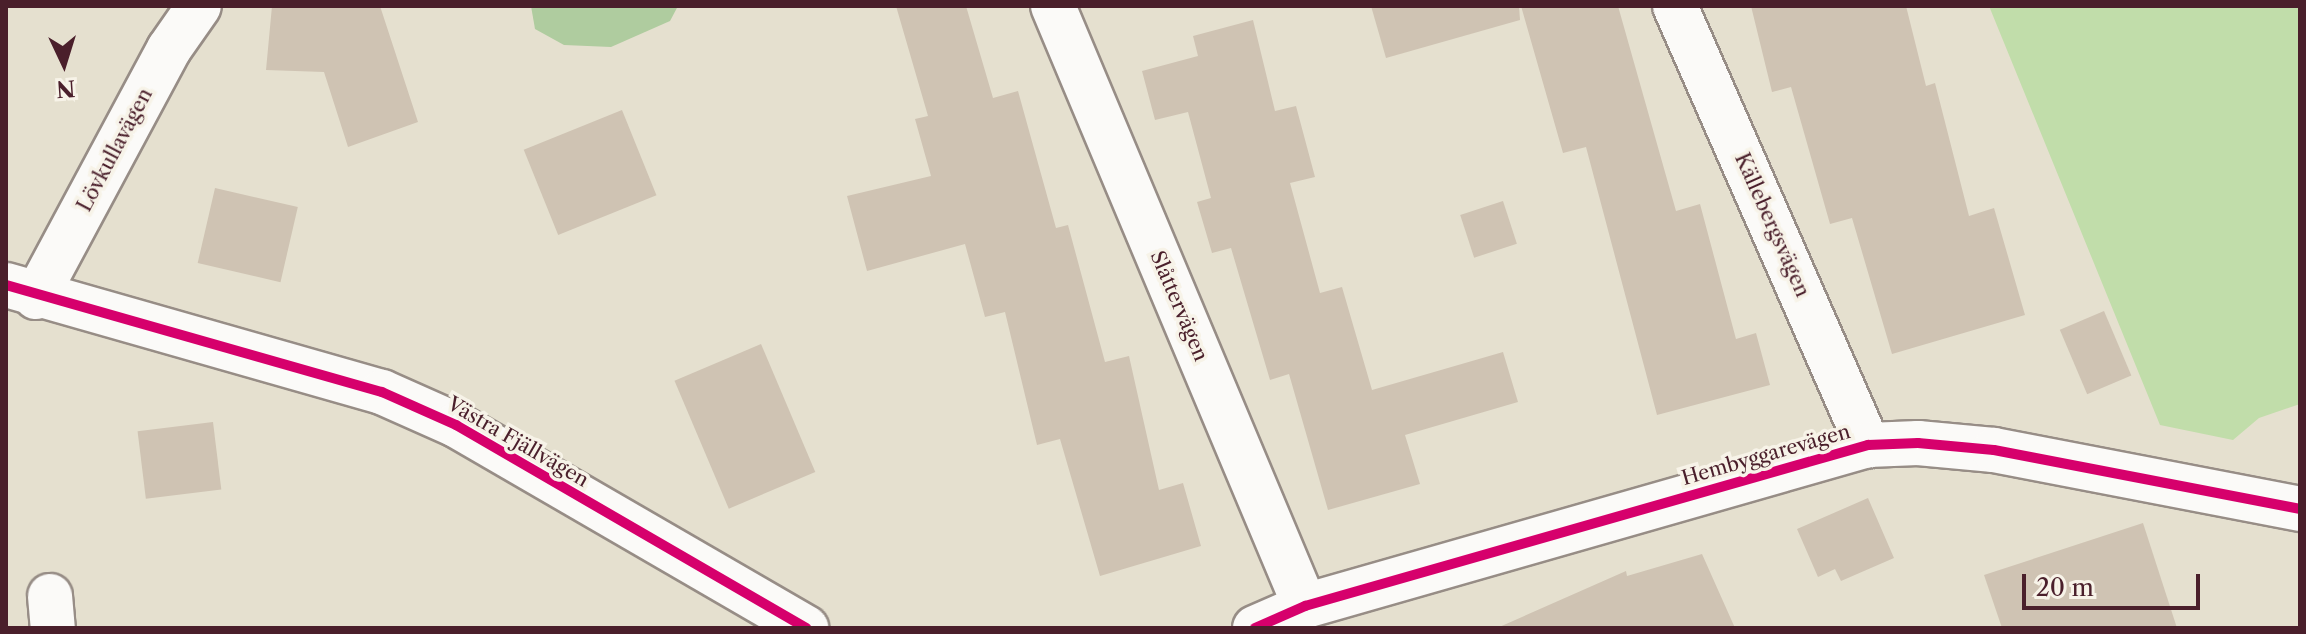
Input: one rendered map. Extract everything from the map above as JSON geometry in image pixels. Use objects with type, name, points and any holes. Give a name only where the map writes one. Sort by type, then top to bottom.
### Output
[{"type":"street","name":"Lövkullavägen","points":[[21,291],[169,49],[199,6]]},
{"type":"street","name":"Slåttervägen","points":[[1053,6],[1305,606]]},
{"type":"street","name":"Källebergsvägen","points":[[1675,6],[1868,445]]},
{"type":"street","name":"Västra Fjällvägen","points":[[21,291],[382,392],[456,425],[806,628]]},
{"type":"street","name":"Hembyggarevägen","points":[[1255,628],[1305,606],[1868,445],[1918,443],[1994,450],[2300,509]]},
{"type":"green space","points":[[531,6],[678,6],[670,21],[611,47],[564,45],[535,29]]},
{"type":"green space","points":[[1989,6],[2300,6],[2300,404],[2259,418],[2233,440],[2160,425]]},
{"type":"building","points":[[272,6],[380,6],[418,122],[348,147],[324,72],[266,70]]},
{"type":"building","points":[[896,6],[966,6],[993,98],[1018,91],[1056,228],[1068,225],[1105,362],[1129,356],[1159,490],[1183,483],[1201,546],[1100,576],[1060,439],[1037,445],[1005,312],[985,317],[965,244],[867,271],[847,196],[931,176],[915,119],[928,116]]},
{"type":"building","points":[[1371,6],[1519,6],[1520,20],[1386,58]]},
{"type":"building","points":[[1521,6],[1618,6],[1676,211],[1700,204],[1736,339],[1756,333],[1770,385],[1657,415],[1586,147],[1563,153]]},
{"type":"building","points":[[1751,6],[1906,6],[1926,86],[1935,83],[1969,216],[1994,208],[2025,315],[1892,354],[1852,218],[1830,224],[1791,87],[1772,92]]},
{"type":"building","points":[[1253,20],[1275,111],[1296,106],[1315,177],[1290,183],[1320,293],[1342,287],[1372,390],[1503,352],[1518,402],[1405,435],[1420,484],[1328,510],[1289,374],[1270,380],[1231,248],[1212,253],[1197,202],[1211,198],[1188,112],[1155,120],[1142,71],[1198,56],[1193,36]]},
{"type":"building","points":[[622,110],[656,195],[558,235],[524,150]]},
{"type":"building","points":[[215,188],[298,207],[281,282],[198,263]]},
{"type":"building","points":[[1503,201],[1517,244],[1474,258],[1460,215]]},
{"type":"building","points":[[2104,311],[2131,375],[2087,394],[2060,330]]},
{"type":"building","points":[[761,344],[815,472],[729,509],[674,381]]},
{"type":"building","points":[[213,422],[221,489],[146,499],[138,431]]},
{"type":"building","points":[[1868,498],[1894,558],[1841,581],[1835,569],[1818,577],[1797,529]]},
{"type":"building","points":[[2143,523],[2177,628],[2002,628],[1984,575]]},
{"type":"building","points":[[1702,554],[1735,628],[1497,628],[1626,571],[1627,576]]},
{"type":"cycle path","points":[[6,285],[382,392],[456,425],[806,628]]},
{"type":"cycle path","points":[[1255,628],[1305,606],[1868,445],[1918,443],[1994,450],[2300,509]]}]
